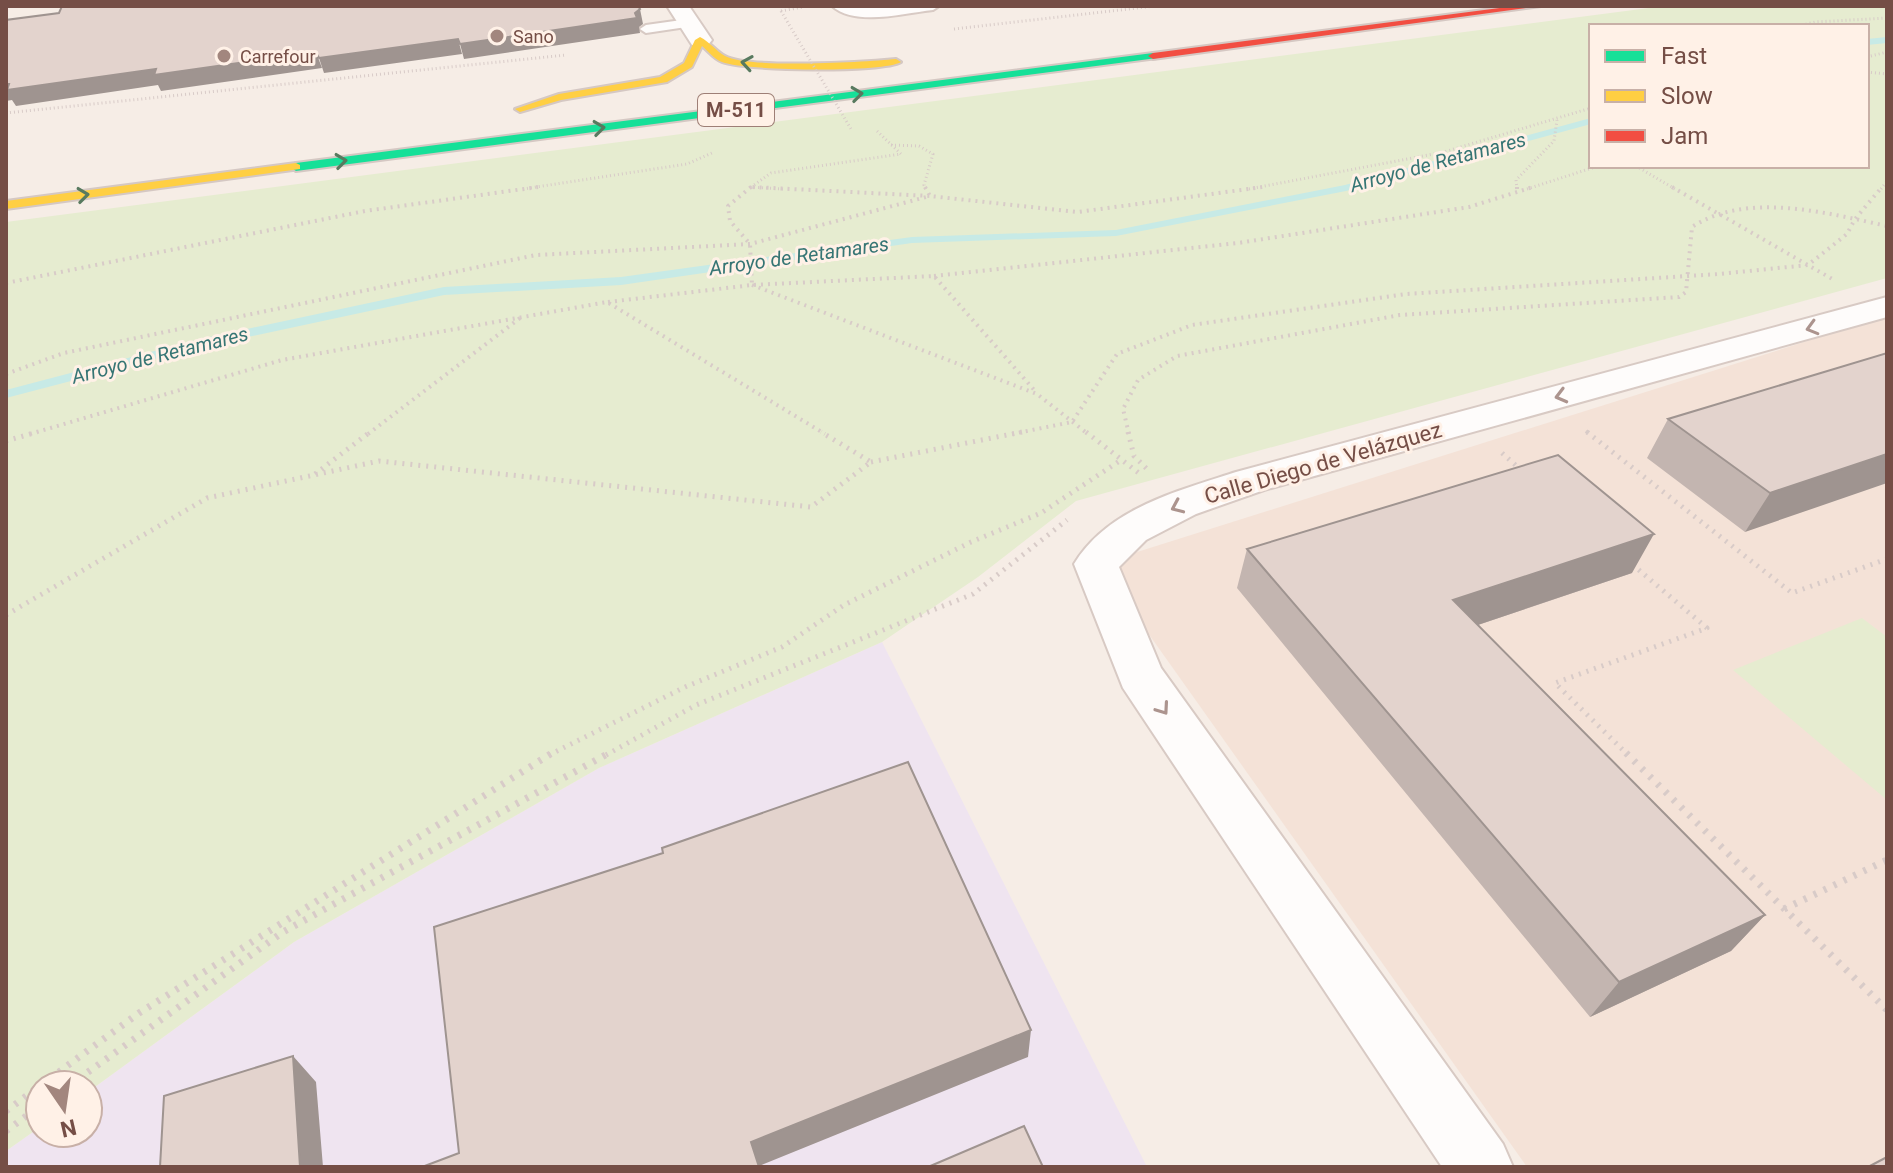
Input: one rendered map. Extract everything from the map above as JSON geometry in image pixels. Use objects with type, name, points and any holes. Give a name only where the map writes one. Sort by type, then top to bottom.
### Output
[{"type":"highway","name":"M-511","points":[[6,205],[1536,6]]},
{"type":"highway","name":"M-511","points":[[670,95],[564,108],[512,110],[559,97],[663,80],[688,65],[689,23]]},
{"type":"highway","points":[[689,23],[723,59],[756,66],[829,64],[852,67]]},
{"type":"highway","name":"M-511","points":[[745,85],[916,60]]},
{"type":"street","name":"Calle Diego de Velázquez","points":[[1480,1167],[1140,675],[1096,564],[1131,530],[1182,504],[1250,481],[1886,308]]},
{"type":"lane","points":[[838,6],[851,12],[867,12],[933,6]]},
{"type":"lane","points":[[646,29],[689,23]]},
{"type":"path","points":[[802,6],[781,11],[851,129]]},
{"type":"path","points":[[1806,24],[1887,18]]},
{"type":"path","points":[[6,113],[574,54]]},
{"type":"path","points":[[751,187],[930,196],[1078,212],[1297,182],[1444,152],[1589,109]]},
{"type":"path","points":[[1517,192],[1516,180],[1554,141],[1557,120]]},
{"type":"path","points":[[752,285],[750,244],[730,221],[728,206],[771,173],[901,154],[869,124]]},
{"type":"path","points":[[891,145],[919,146],[933,154],[924,185],[930,196]]},
{"type":"path","points":[[6,283],[365,211],[655,170],[687,164],[714,153]]},
{"type":"path","points":[[6,441],[282,360],[607,302],[752,285],[934,276],[1238,243],[1469,207],[1592,168]]},
{"type":"path","points":[[1640,168],[1835,281]]},
{"type":"path","points":[[6,615],[207,498],[379,461],[811,507],[871,462],[1072,422],[1117,354],[1192,325],[1406,294],[1808,265],[1847,234],[1855,219],[1887,181]]},
{"type":"path","points":[[6,374],[64,353],[536,255],[750,244],[930,196]]},
{"type":"path","points":[[1182,504],[1134,456],[1123,409],[1138,380],[1177,356],[1400,315],[1679,297],[1686,292],[1692,227],[1717,212],[1770,210],[1855,219],[1887,226]]},
{"type":"path","points":[[934,276],[1037,394],[1182,504]]},
{"type":"path","points":[[752,285],[1037,394]]},
{"type":"path","points":[[607,302],[871,462]]},
{"type":"path","points":[[313,475],[521,317]]},
{"type":"path","points":[[1547,400],[1792,593],[1887,559]]},
{"type":"path","points":[[1463,423],[1526,474]]},
{"type":"path","points":[[62,1069],[139,1013],[567,743],[685,687],[782,647],[844,605],[971,542],[1041,513],[1121,460]]},
{"type":"path","points":[[92,1069],[283,932],[696,705],[973,594],[1070,518]]},
{"type":"path","points":[[1623,556],[1707,628],[1555,683],[1887,1010]]},
{"type":"path","points":[[1784,909],[1887,860]]},
{"type":"path","points":[[6,1111],[24,1097]]},
{"type":"path","points":[[6,1131],[24,1118]]},
{"type":"shaded area","points":[[1887,316],[1887,1167],[1527,1167],[1099,564]]},
{"type":"shaded area","points":[[882,642],[1147,1167],[6,1167],[6,1151],[24,1138],[24,1149],[104,1149],[104,1080],[294,942],[599,768]]},
{"type":"green space","points":[[1664,6],[1887,6],[1887,278],[1076,501],[978,577],[882,642],[599,768],[294,942],[104,1080],[104,1069],[24,1069],[24,1138],[6,1151],[6,222]]},
{"type":"green space","points":[[1862,618],[1887,637],[1887,800],[1733,670]]},
{"type":"building","name":"Carrefour","points":[[62,6],[638,6],[640,9],[635,13],[637,18],[460,44],[458,39],[319,58],[316,52],[154,75],[156,69],[7,90],[6,20],[59,13]]},
{"type":"building","points":[[1887,353],[1887,454],[1770,493],[1668,419]]},
{"type":"building","points":[[1558,455],[1654,534],[1453,600],[1765,915],[1619,982],[1247,549]]},
{"type":"building","points":[[908,762],[1031,1030],[751,1142],[759,1167],[422,1167],[459,1153],[434,927],[663,853],[662,848]]},
{"type":"building","points":[[293,1056],[300,1167],[160,1167],[164,1096]]},
{"type":"building","points":[[1024,1126],[1043,1167],[928,1167]]},
{"type":"building","points":[[1887,1157],[1887,1167],[1868,1167]]},
{"type":"waterway","name":"Arroyo de Retamares","points":[[1869,42],[1887,40]]},
{"type":"waterway","name":"Arroyo de Retamares","points":[[6,394],[200,343],[444,291],[621,281],[912,240],[1116,233],[1346,188],[1589,122]]},
{"type":"traffic: fast","points":[[296,167],[1153,56]]},
{"type":"traffic: slow","points":[[520,109],[559,97],[663,80],[688,65],[700,40],[723,59],[756,66],[829,64],[852,67],[896,62]]},
{"type":"traffic: slow","points":[[6,205],[296,167]]},
{"type":"traffic: jam","points":[[1153,56],[1536,6]]},
{"type":"place","name":"Sano","points":[[497,36]]},
{"type":"place","name":"Carrefour","points":[[224,56]]}]
